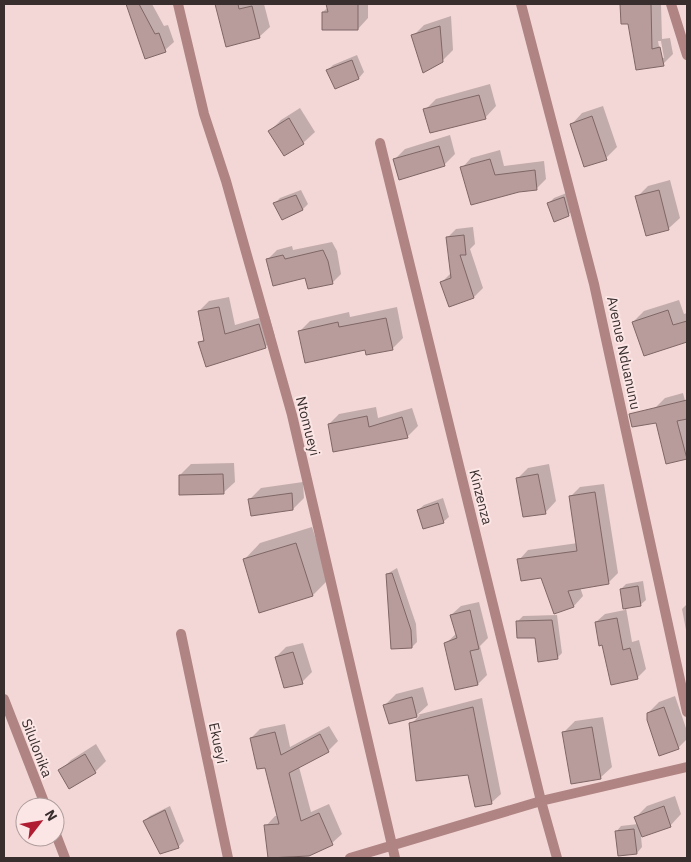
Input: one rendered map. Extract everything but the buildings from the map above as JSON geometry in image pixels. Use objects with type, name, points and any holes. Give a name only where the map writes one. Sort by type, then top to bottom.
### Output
[{"type":"street","name":"Ntomueyi","points":[[178,4],[204,114],[226,181],[292,415],[395,858]]},
{"type":"street","name":"Avenue Nduanunu","points":[[520,4],[594,284],[687,712]]},
{"type":"street","points":[[671,4],[687,55]]},
{"type":"street","name":"Kinzenza","points":[[380,143],[540,800],[557,858]]},
{"type":"street","name":"Ekueyi","points":[[180,634],[228,858]]},
{"type":"street","name":"Silulonika","points":[[4,699],[42,797]]},
{"type":"street","points":[[350,858],[540,800],[687,767]]}]
